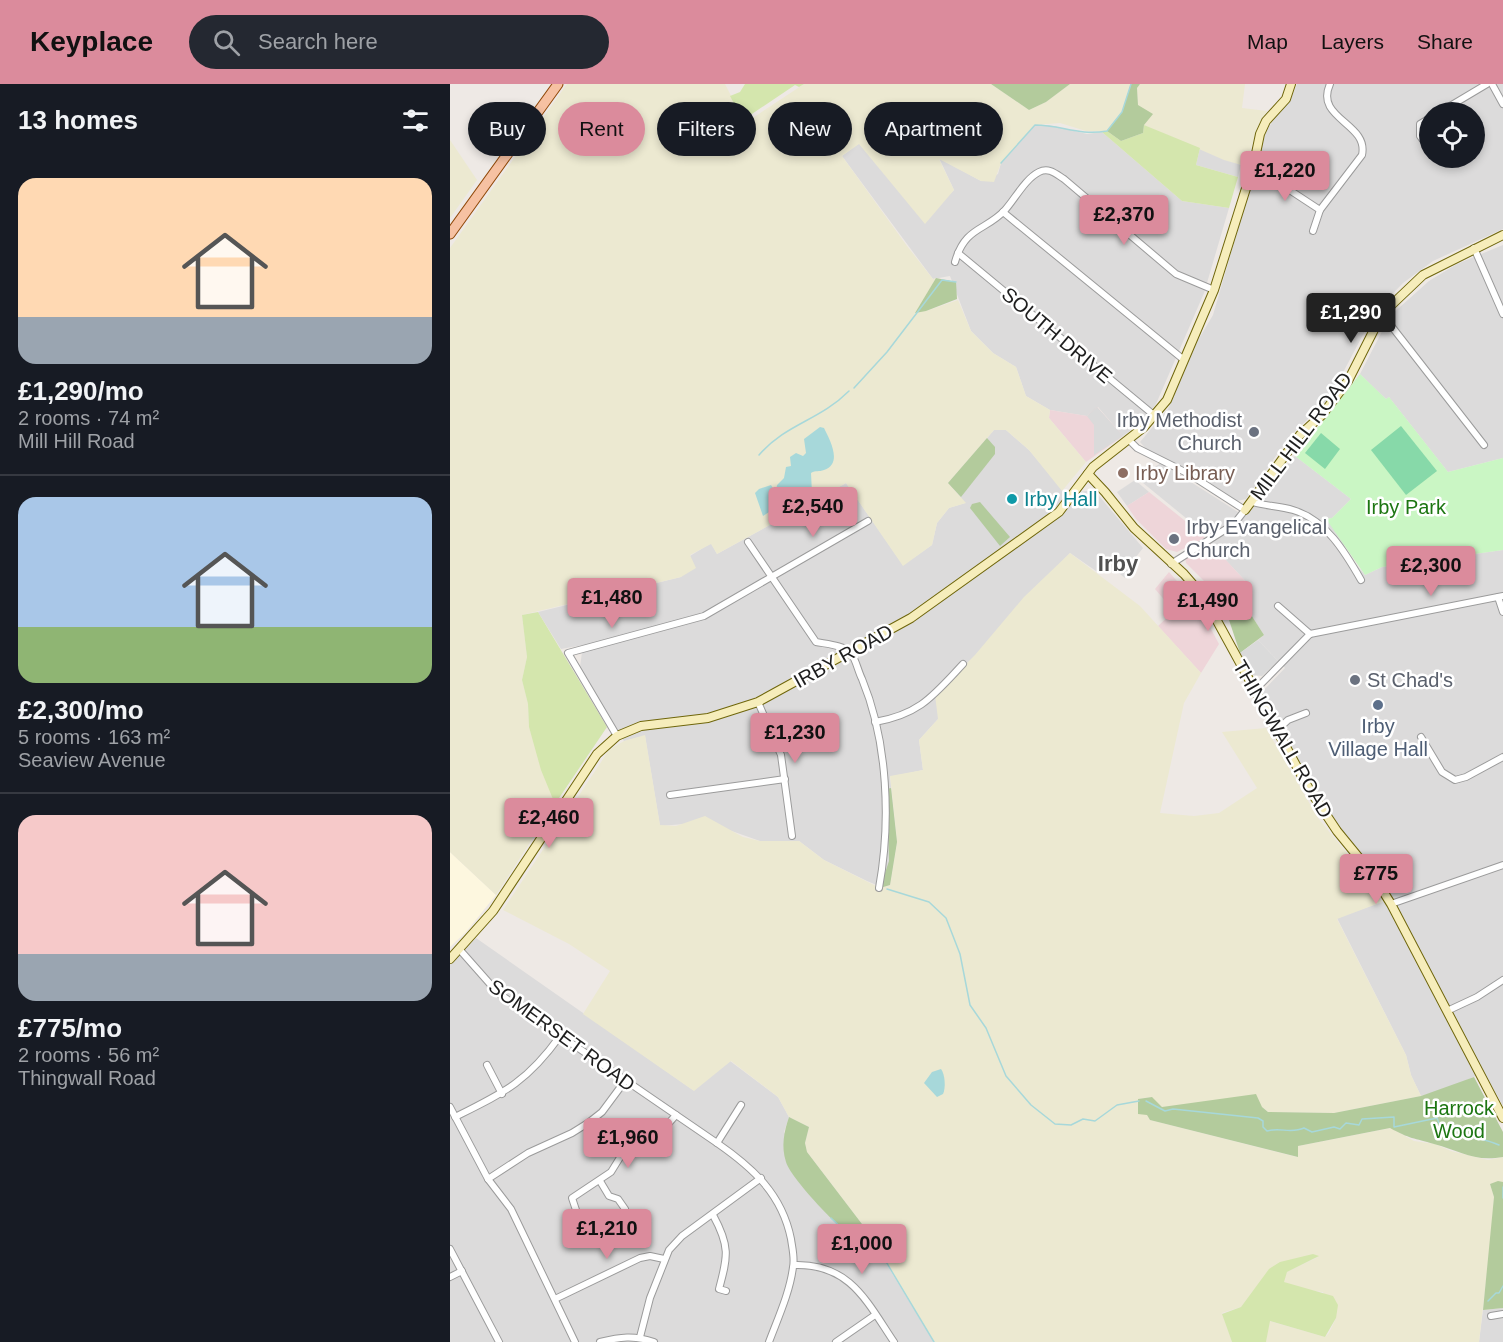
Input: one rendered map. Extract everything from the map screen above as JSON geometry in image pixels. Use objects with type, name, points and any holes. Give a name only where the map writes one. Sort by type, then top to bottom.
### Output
[{"type":"main road","points":[[450,234],[558,84]]},
{"type":"street","points":[[1156,417],[1167,400],[1214,290],[1260,134],[1266,121],[1286,99],[1291,84]]},
{"type":"street","points":[[1313,231],[1320,210],[1362,155],[1364,149],[1358,134],[1329,109],[1327,92],[1330,84]]},
{"type":"street","points":[[1457,102],[1487,84]]},
{"type":"street","points":[[1492,84],[1503,104]]},
{"type":"street","points":[[955,262],[965,241],[980,226],[1003,212],[1032,178],[1040,172],[1053,171],[1176,274],[1214,290]]},
{"type":"street","points":[[1290,178],[1286,187],[1320,210]]},
{"type":"street","points":[[1003,212],[1184,360]]},
{"type":"street","name":"MILL HILL ROAD","points":[[1171,564],[1234,524],[1300,435],[1322,415],[1348,381],[1382,314],[1423,275],[1474,248],[1503,236]]},
{"type":"street","points":[[1474,248],[1502,311]]},
{"type":"street","name":"SOUTH DRIVE","points":[[958,253],[1156,417]]},
{"type":"street","points":[[1382,314],[1484,445]]},
{"type":"street","name":"IRBY ROAD","points":[[450,959],[494,911],[597,754],[617,736],[641,726],[708,718],[758,702],[850,653],[939,600],[1036,530],[1059,512],[1088,474],[1109,452],[1156,417]]},
{"type":"street","points":[[1128,439],[1137,448],[1189,474],[1245,510]]},
{"type":"street","name":"THINGWALL ROAD","points":[[1088,474],[1134,528],[1184,574],[1208,603],[1276,731],[1336,831],[1373,875],[1391,904],[1503,1118]]},
{"type":"street","points":[[1252,502],[1293,510],[1320,524],[1328,531],[1361,580]]},
{"type":"street","points":[[617,736],[568,653],[704,616],[868,521]]},
{"type":"street","points":[[748,542],[816,642],[844,648],[850,653],[868,694],[875,722],[887,809],[885,862],[879,888]]},
{"type":"street","points":[[1254,691],[1310,634],[1500,597],[1503,612]]},
{"type":"street","points":[[1278,606],[1310,634]]},
{"type":"street","points":[[875,722],[908,714],[942,687],[963,664]]},
{"type":"street","points":[[758,702],[782,755],[792,836]]},
{"type":"street","points":[[1276,731],[1288,720],[1306,713]]},
{"type":"street","points":[[1421,737],[1442,772],[1455,780],[1466,777],[1503,757]]},
{"type":"street","points":[[670,795],[785,779]]},
{"type":"street","points":[[679,794],[680,802]]},
{"type":"street","points":[[1391,904],[1503,865]]},
{"type":"street","name":"SOMERSET ROAD","points":[[460,950],[498,993],[717,1143],[749,1166],[761,1178],[775,1196],[787,1223],[794,1265],[769,1342]]},
{"type":"street","points":[[1447,1011],[1478,997],[1503,980]]},
{"type":"street","points":[[455,1117],[502,1094],[529,1074],[560,1036]]},
{"type":"street","points":[[487,1065],[502,1094]]},
{"type":"street","points":[[488,1179],[528,1153],[572,1134],[588,1123],[602,1112],[625,1081]]},
{"type":"street","points":[[717,1143],[741,1105]]},
{"type":"street","points":[[450,1107],[488,1179],[511,1209],[575,1342]]},
{"type":"street","points":[[591,1228],[581,1231],[572,1198],[600,1181],[618,1162],[625,1146],[632,1138],[659,1125],[668,1124],[676,1115]]},
{"type":"street","points":[[640,1337],[650,1298],[664,1259],[682,1236],[761,1178]]},
{"type":"street","points":[[600,1181],[609,1196],[618,1199],[625,1209]]},
{"type":"street","points":[[713,1215],[726,1241],[727,1257],[719,1289],[726,1291]]},
{"type":"street","points":[[450,1249],[499,1342]]},
{"type":"street","points":[[555,1299],[640,1258],[650,1256],[664,1259]]},
{"type":"street","points":[[794,1265],[819,1268],[847,1279],[863,1295],[894,1342]]},
{"type":"street","points":[[450,1277],[462,1271]]},
{"type":"street","points":[[836,1342],[875,1314]]},
{"type":"street","points":[[1491,1316],[1503,1314]]},
{"type":"street","points":[[600,1342],[626,1336],[640,1337],[654,1342]]},
{"type":"shaded area","points":[[567,84],[725,84],[734,102],[657,102],[657,156],[756,156],[756,116],[768,108],[768,156],[842,156],[907,246],[933,279],[936,278],[917,310],[926,311],[958,300],[971,331],[993,353],[1016,367],[1026,396],[1050,410],[1049,418],[1086,462],[1062,491],[1029,450],[1006,430],[994,430],[948,483],[966,503],[949,508],[937,523],[932,545],[903,566],[846,483],[717,554],[711,544],[690,555],[696,568],[681,577],[522,615],[527,657],[522,680],[528,704],[529,727],[555,804],[496,895],[450,852],[450,248],[516,156],[546,156],[546,113]]},
{"type":"shaded area","points":[[804,84],[991,84],[1029,110],[1046,102],[1070,84],[1131,84],[1122,112],[1107,131],[1086,131],[1060,123],[1035,125],[1001,163],[994,182],[981,181],[939,159],[954,190],[925,224],[869,156],[1003,156],[1003,102],[864,102],[864,150],[859,144],[852,149],[852,102],[777,102]]},
{"type":"shaded area","points":[[1140,84],[1245,84],[1242,108],[1267,111],[1257,130],[1245,166],[1224,160],[1144,125],[1138,105],[1137,88]]},
{"type":"shaded area","points":[[1297,84],[1503,84],[1503,229],[1433,261],[1403,283],[1375,312],[1329,399],[1289,437],[1246,499],[1237,501],[1191,470],[1149,452],[1140,442],[1168,409],[1197,342],[1213,315],[1267,129],[1292,96]]},
{"type":"shaded area","points":[[1035,125],[1049,125],[1087,134],[1102,132],[1182,201],[1229,208],[1204,293],[1156,404],[1143,421],[1123,436],[1098,407],[1087,416],[1050,410],[1026,396],[1016,367],[993,353],[971,331],[950,276],[933,279],[842,156],[852,156],[852,148],[859,143],[864,146],[864,156],[882,156],[950,194],[954,190],[939,158],[981,181],[998,174],[1001,163]]},
{"type":"shaded area","points":[[450,140],[477,180],[450,218]]},
{"type":"shaded area","points":[[1200,148],[1241,165],[1238,177],[1196,165]]},
{"type":"shaded area","points":[[1503,245],[1503,458],[1448,472],[1389,397],[1386,399],[1360,374],[1390,316],[1429,281],[1457,264]]},
{"type":"shaded area","points":[[1097,407],[1123,436],[1086,462],[1049,418],[1050,410],[1087,416]]},
{"type":"shaded area","points":[[1097,407],[1123,436],[1094,455],[1094,425],[1087,416]]},
{"type":"shaded area","points":[[994,430],[1006,430],[1029,450],[1072,501],[1079,492],[1094,490],[1143,548],[1128,567],[1132,571],[1125,578],[1111,567],[1096,571],[1070,553],[944,689],[938,719],[919,740],[923,770],[890,777],[897,842],[890,885],[879,886],[867,881],[824,860],[799,841],[760,841],[726,829],[684,824],[660,826],[645,736],[624,741],[580,667],[583,645],[561,649],[538,612],[681,577],[690,556],[711,543],[717,554],[846,483],[903,565],[932,545],[937,523],[949,508],[965,503],[948,483]]},
{"type":"shaded area","points":[[1295,456],[1351,499],[1332,518],[1327,519],[1343,541],[1346,552],[1365,575],[1382,567],[1503,550],[1503,1106],[1484,1072],[1452,1087],[1421,1096],[1411,1075],[1406,1055],[1337,918],[1393,898],[1347,841],[1283,740],[1260,694],[1285,668],[1258,640],[1264,635],[1248,610],[1251,608],[1250,586],[1210,543],[1244,517]]},
{"type":"shaded area","points":[[1161,463],[1238,512],[1236,517],[1208,536],[1137,478]]},
{"type":"shaded area","points":[[1135,480],[1149,492],[1127,506],[1117,492]]},
{"type":"shaded area","points":[[1149,492],[1205,538],[1177,552],[1166,549],[1136,519],[1127,506]]},
{"type":"shaded area","points":[[1210,543],[1250,586],[1243,592],[1248,610],[1229,620],[1217,594],[1186,563],[1185,557]]},
{"type":"shaded area","points":[[1070,553],[1140,606],[1201,673],[1184,703],[1160,813],[1194,816],[1219,813],[1257,788],[1222,732],[1266,728],[1318,818],[1369,880],[1382,902],[1337,919],[1406,1055],[1411,1075],[1421,1096],[1334,1113],[1268,1112],[1262,1107],[1162,1107],[1151,1097],[1138,1099],[1150,1120],[1297,1157],[1298,1146],[1391,1128],[1414,1141],[1435,1144],[1451,1151],[1488,1160],[1503,1157],[1503,1182],[1490,1184],[1494,1197],[1479,1342],[1266,1342],[1269,1321],[1325,1337],[1329,1333],[1336,1318],[1323,1292],[1307,1290],[1283,1282],[1287,1272],[1318,1257],[1269,1270],[1241,1307],[1222,1313],[1232,1342],[934,1342],[872,1237],[807,1152],[805,1143],[809,1127],[789,1117],[778,1097],[731,1061],[694,1091],[583,1014],[610,971],[569,944],[503,910],[609,750],[624,741],[645,735],[660,825],[676,826],[705,816],[743,837],[760,841],[799,841],[824,860],[880,888],[890,885],[897,842],[890,776],[923,770],[919,740],[938,719],[935,695],[975,655],[1024,597]]},
{"type":"shaded area","points":[[1169,572],[1198,605],[1219,644],[1201,673],[1158,626],[1174,611],[1155,589]]},
{"type":"shaded area","points":[[1258,640],[1278,661],[1262,676],[1253,675],[1240,653]]},
{"type":"shaded area","points":[[450,852],[496,895],[466,932],[450,947]]},
{"type":"shaded area","points":[[476,938],[693,1090],[730,1061],[778,1097],[789,1117],[784,1132],[831,1218],[863,1249],[876,1247],[934,1342],[450,1342],[450,963]]},
{"type":"shaded area","points":[[1503,1308],[1503,1342],[1479,1342],[1483,1310]]},
{"type":"green space","points":[[745,84],[804,84],[799,87],[795,85],[756,111],[756,102],[733,102],[730,96],[740,92]]},
{"type":"green space","points":[[991,84],[1070,84],[1046,102],[1029,110]]},
{"type":"green space","points":[[1131,84],[1140,84],[1137,88],[1138,105],[1153,114],[1144,125],[1143,133],[1121,141],[1107,131],[1122,112]]},
{"type":"green space","points":[[1144,125],[1200,148],[1196,165],[1238,177],[1229,208],[1182,201],[1102,132],[1107,131],[1121,141],[1143,133]]},
{"type":"green space","points":[[936,278],[956,282],[957,299],[915,313]]},
{"type":"green space","name":"Irby Park","points":[[1360,374],[1386,399],[1389,397],[1448,472],[1503,458],[1503,550],[1382,567],[1365,575],[1326,519],[1332,518],[1351,499],[1295,456]]},
{"type":"green space","points":[[1401,426],[1437,471],[1406,495],[1371,450]]},
{"type":"green space","points":[[1321,433],[1340,449],[1325,469],[1305,453]]},
{"type":"green space","points":[[987,438],[995,447],[995,454],[961,497],[948,483]]},
{"type":"green space","points":[[980,502],[1010,537],[1000,546],[970,508],[972,504]]},
{"type":"green space","points":[[1248,610],[1264,635],[1240,653],[1229,620]]},
{"type":"green space","points":[[538,612],[607,727],[555,804],[541,770],[529,727],[528,704],[522,680],[527,657],[522,615]]},
{"type":"green space","points":[[891,788],[897,842],[890,885],[880,888],[889,861],[887,789]]},
{"type":"green space","name":"Harrock Wood","points":[[1474,1077],[1503,1132],[1503,1157],[1483,1158],[1467,1155],[1407,1136],[1390,1128],[1298,1146],[1298,1157],[1150,1120],[1147,1115],[1138,1114],[1138,1099],[1152,1097],[1162,1107],[1256,1094],[1262,1107],[1268,1112],[1334,1113],[1421,1096]]},
{"type":"green space","points":[[789,1117],[809,1127],[805,1143],[807,1152],[878,1245],[864,1249],[833,1221],[790,1171],[784,1156],[783,1145]]},
{"type":"green space","points":[[1503,1182],[1503,1308],[1483,1310],[1494,1197],[1490,1184]]},
{"type":"green space","points":[[1313,1254],[1319,1256],[1287,1272],[1284,1282],[1333,1296],[1338,1305],[1336,1318],[1325,1337],[1270,1321],[1266,1342],[1232,1342],[1222,1314],[1241,1307],[1269,1269],[1280,1262]]},
{"type":"water","points":[[820,427],[824,428],[832,445],[833,463],[824,470],[811,473],[812,493],[789,499],[763,516],[755,493],[771,485],[776,493],[777,485],[784,478],[786,467],[791,466],[790,457],[796,453],[803,456],[806,453],[804,439]]},
{"type":"water","points":[[941,1069],[945,1088],[943,1094],[937,1097],[924,1083],[932,1072]]},
{"type":"waterway","points":[[1001,163],[1035,125],[1087,132],[1107,131],[1122,112],[1131,84]]},
{"type":"waterway","points":[[854,388],[887,352],[942,280],[956,282]]},
{"type":"waterway","points":[[759,455],[781,436],[826,409],[849,391]]},
{"type":"waterway","points":[[887,889],[929,902],[946,918],[960,954],[970,1005],[986,1028],[1006,1076],[1031,1105],[1055,1124],[1071,1125],[1083,1119],[1095,1121],[1117,1105],[1139,1101]]},
{"type":"waterway","points":[[1146,1101],[1165,1111],[1173,1109],[1258,1118],[1263,1121],[1263,1127],[1267,1131],[1304,1128],[1312,1132],[1334,1127],[1340,1129],[1346,1123],[1359,1125],[1362,1119],[1394,1117],[1394,1127],[1437,1118],[1445,1130],[1453,1127],[1463,1134],[1499,1145]]},
{"type":"waterway","points":[[1503,1187],[1503,1198]]},
{"type":"waterway","points":[[831,1218],[864,1249],[874,1246],[882,1255],[934,1342]]},
{"type":"waterway","points":[[1488,1301],[1499,1293],[1503,1286]]},
{"type":"place","name":"Irby Methodist Church","points":[[1254,432]]},
{"type":"place","name":"Irby Library","points":[[1123,473]]},
{"type":"place","name":"Irby Hall","points":[[1012,499]]},
{"type":"place","name":"Irby Evangelical Church","points":[[1174,539]]},
{"type":"place","name":"St Chad's","points":[[1355,680]]},
{"type":"place","name":"Irby Village Hall","points":[[1378,705]]},
{"type":"district","name":"Irby","points":[[1118,563]]}]
